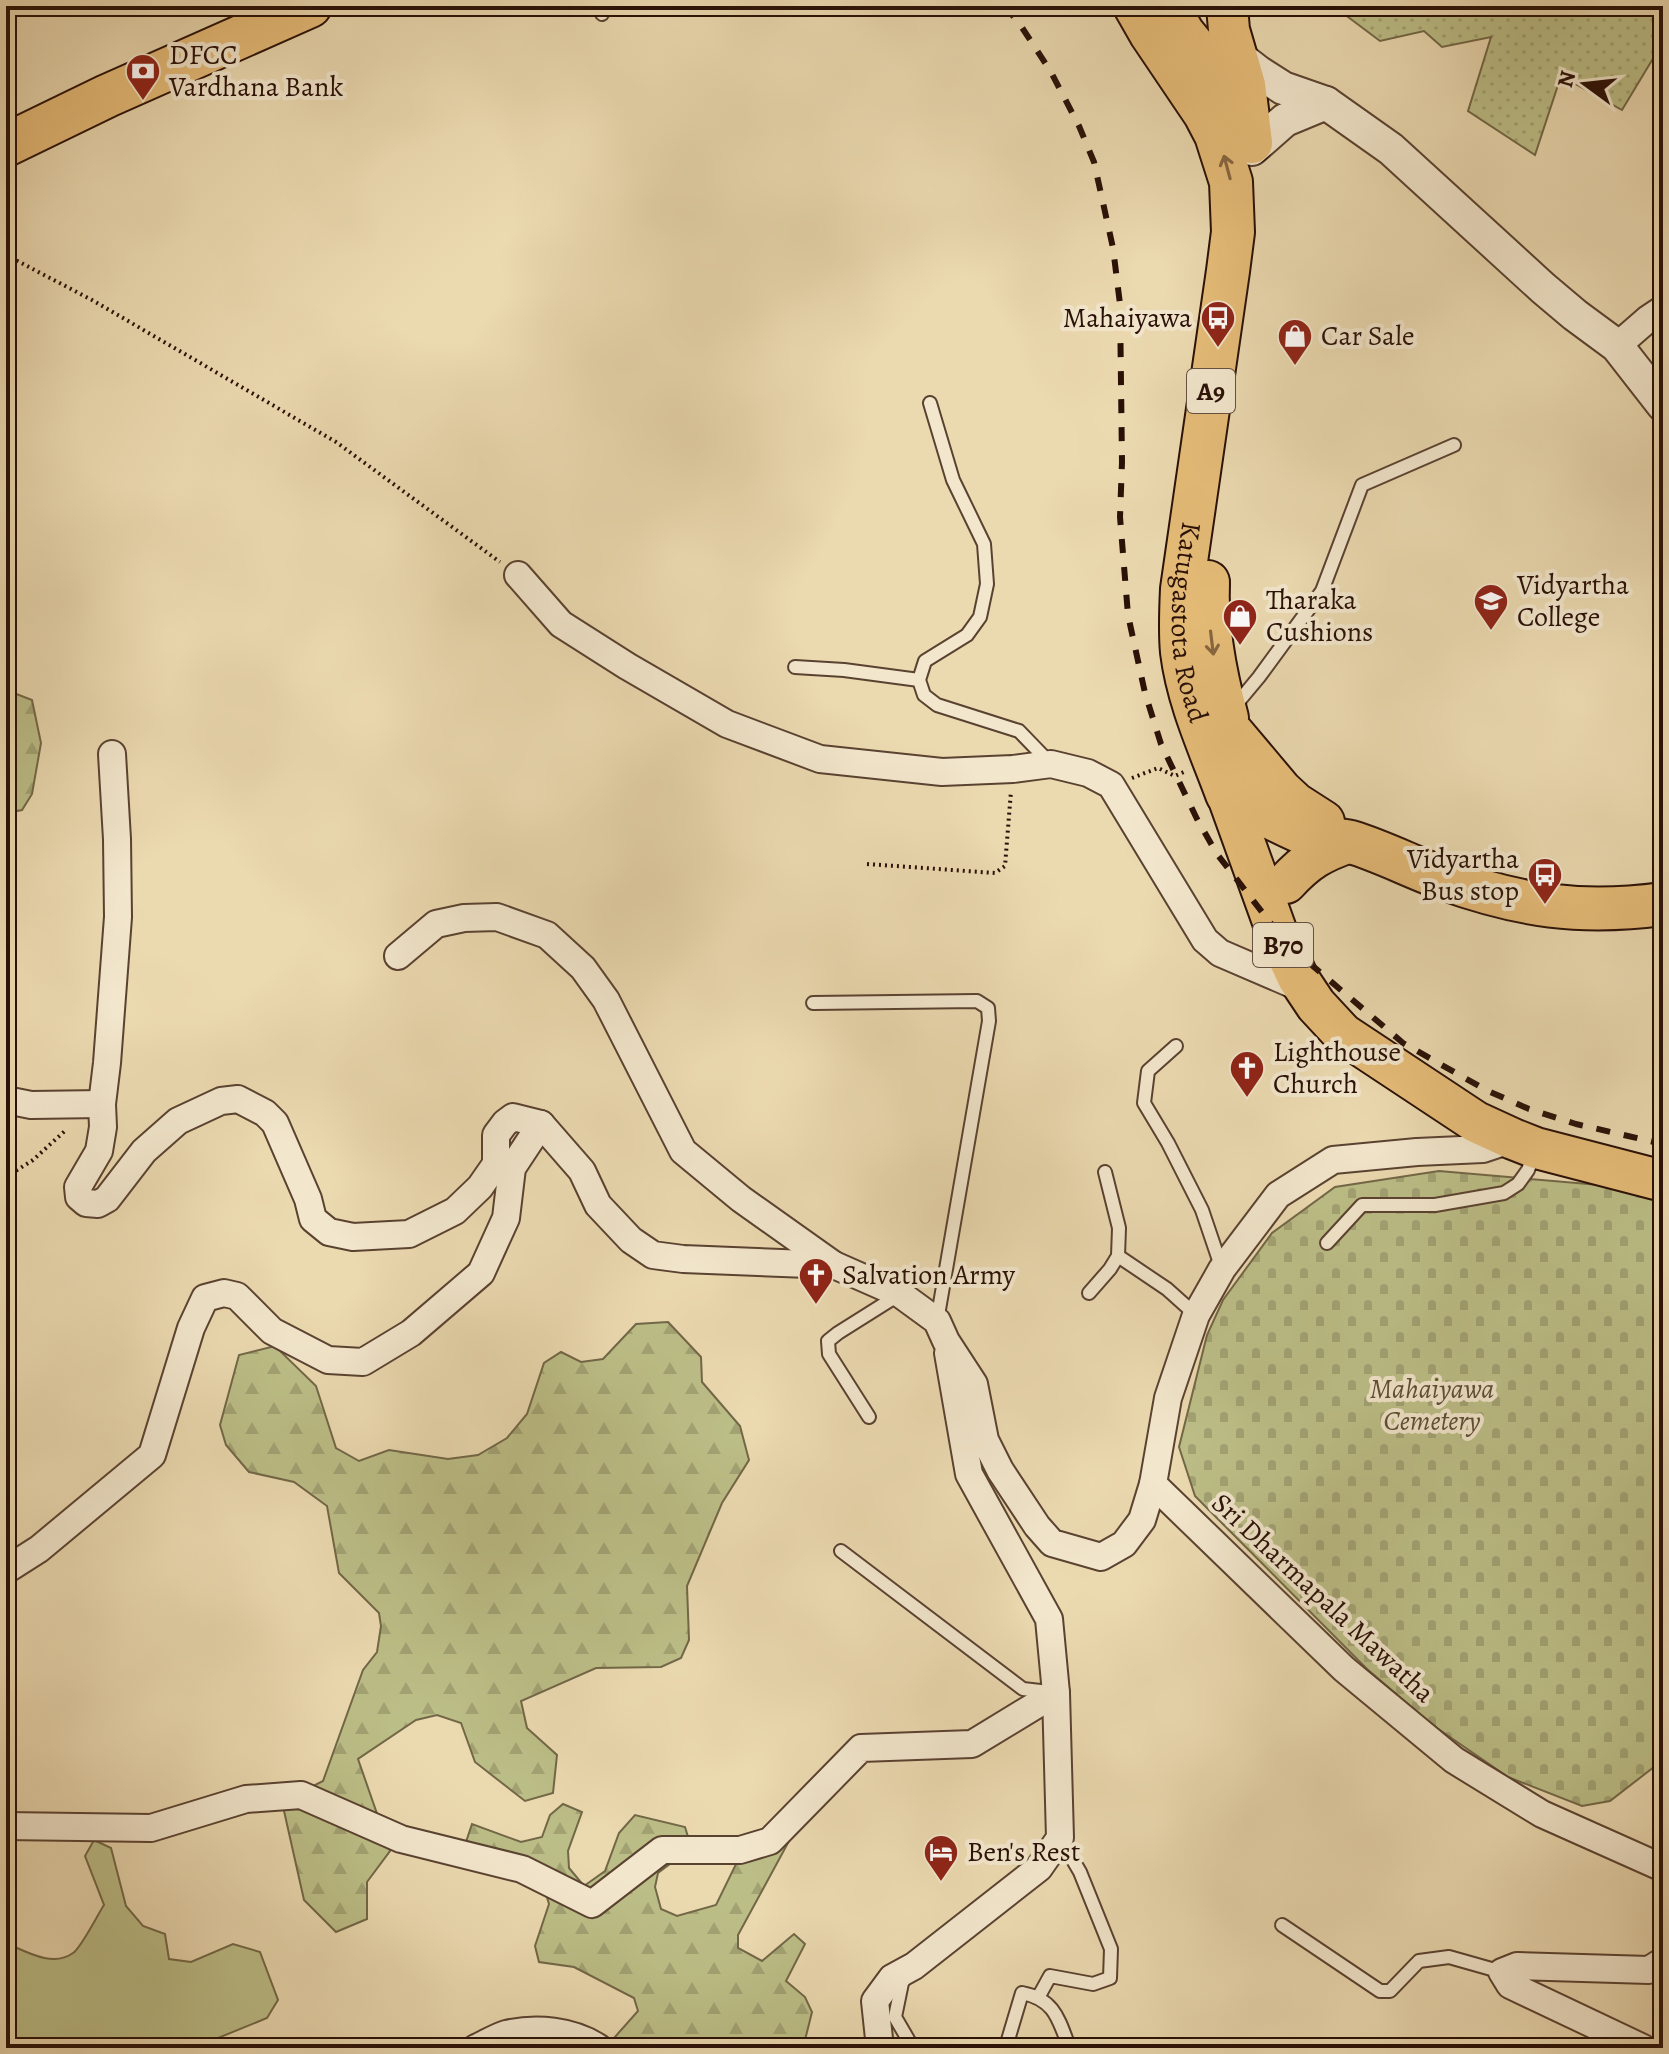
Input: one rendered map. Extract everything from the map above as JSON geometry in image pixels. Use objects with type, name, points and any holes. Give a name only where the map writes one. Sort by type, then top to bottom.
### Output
[{"type":"highway","points":[[6,116],[242,6]]},
{"type":"highway","points":[[6,145],[107,96],[310,6]]},
{"type":"highway","name":"Katugastota Road","points":[[1135,6],[1205,114],[1216,135],[1231,182],[1233,232],[1182,601],[1182,653],[1198,718],[1232,763],[1312,836],[1350,842],[1491,895],[1520,902],[1578,909],[1663,904]]},
{"type":"highway","name":"Katugastota Road","points":[[1167,6],[1183,33],[1214,71],[1252,149],[1258,170],[1257,251],[1215,522],[1208,592],[1212,649],[1232,763]]},
{"type":"highway","name":"Katugastota Road","points":[[1232,763],[1281,791],[1350,842]]},
{"type":"main road","points":[[1227,6],[1229,30],[1245,85],[1252,149]]},
{"type":"main road","name":"B70","points":[[1232,763],[1286,883],[1309,955],[1327,990],[1388,1062]]},
{"type":"main road","name":"B70","points":[[1232,763],[1276,930],[1306,990],[1343,1034],[1476,1122],[1524,1143],[1663,1181]]},
{"type":"main road","points":[[1286,883],[1302,865],[1350,842]]},
{"type":"street","points":[[1236,55],[1283,88],[1326,103],[1391,149],[1543,288],[1617,346],[1663,405]]},
{"type":"street","points":[[1252,149],[1285,120],[1326,103]]},
{"type":"street","points":[[1617,346],[1663,309]]},
{"type":"street","points":[[518,575],[561,624],[627,666],[727,724],[820,759],[942,772],[1051,764],[1088,773],[1111,785],[1205,940],[1220,953],[1306,990]]},
{"type":"street","points":[[112,754],[118,917],[102,1104],[103,1127],[99,1151],[78,1187],[79,1197],[86,1203],[98,1204],[107,1199],[144,1151],[178,1121],[221,1101],[238,1099],[265,1113],[275,1123],[308,1199],[313,1219],[329,1232],[353,1237],[409,1234],[455,1211],[480,1187],[496,1164],[496,1135],[513,1117],[541,1124],[582,1171],[598,1205],[631,1240],[653,1255],[834,1265]]},
{"type":"street","points":[[398,956],[436,924],[464,918],[497,917],[547,935],[583,968],[606,1000],[683,1151],[741,1199],[834,1265],[900,1294],[942,1331],[974,1384],[985,1440],[1000,1470],[1037,1526],[1052,1543],[1101,1557],[1124,1544],[1142,1520],[1153,1484],[1168,1398],[1196,1315],[1222,1269],[1278,1195],[1333,1160],[1524,1143]]},
{"type":"street","points":[[6,1100],[31,1105],[102,1104]]},
{"type":"street","points":[[6,1570],[39,1549],[152,1455],[191,1328],[205,1298],[224,1293],[237,1296],[272,1331],[328,1360],[363,1362],[411,1333],[481,1273],[506,1218],[512,1168],[541,1124]]},
{"type":"street","points":[[880,2048],[875,2001],[892,1978],[914,1966],[1039,1868],[1060,1838],[1056,1693],[1049,1619],[969,1474],[942,1331]]},
{"type":"street","name":"Sri Dharmapala Mawatha","points":[[1153,1484],[1344,1669],[1454,1760],[1542,1814],[1663,1868]]},
{"type":"street","points":[[6,1826],[151,1828],[246,1799],[301,1795],[401,1839],[522,1869],[592,1904],[662,1850],[740,1850],[770,1841],[861,1748],[972,1744],[1056,1693]]},
{"type":"street","points":[[1643,2048],[1510,1985],[1502,1972],[1517,1966],[1649,1970],[1663,1961]]},
{"type":"street","points":[[476,2048],[504,2035],[553,2030],[591,2042],[599,2048]]},
{"type":"lane","points":[[930,403],[953,480],[984,544],[987,584],[980,617],[967,635],[925,661],[919,680],[924,695],[937,705],[1019,731],[1051,764]]},
{"type":"lane","points":[[1232,763],[1259,677],[1322,591],[1362,485],[1454,445]]},
{"type":"lane","points":[[795,667],[866,672],[919,680]]},
{"type":"lane","points":[[813,1003],[977,1001],[988,1008],[989,1021],[942,1331]]},
{"type":"lane","points":[[1176,1046],[1148,1071],[1144,1103],[1202,1210],[1222,1269]]},
{"type":"lane","points":[[1327,1243],[1362,1205],[1435,1205],[1504,1193],[1518,1184],[1528,1170],[1524,1143]]},
{"type":"lane","points":[[1089,1293],[1118,1256],[1119,1228],[1105,1172]]},
{"type":"lane","points":[[1118,1256],[1167,1289],[1196,1315]]},
{"type":"lane","points":[[869,1417],[829,1354],[828,1341],[900,1294]]},
{"type":"lane","points":[[841,1551],[1023,1689],[1056,1693]]},
{"type":"lane","points":[[1039,1996],[1050,1976],[1093,1984],[1110,1978],[1111,1949],[1080,1872],[1060,1838]]},
{"type":"lane","points":[[1282,1925],[1380,1991],[1390,1991],[1419,1961],[1449,1957],[1502,1972]]},
{"type":"lane","points":[[913,2048],[895,2017],[902,1983],[914,1966]]},
{"type":"lane","points":[[1008,2045],[1022,1993],[1039,1996],[1057,2015],[1068,2044],[1065,2048]]},
{"type":"path","points":[[6,255],[92,300],[336,442],[518,575]]},
{"type":"path","points":[[1111,785],[1158,768],[1175,776],[1232,763]]},
{"type":"path","points":[[867,864],[995,873],[1005,866],[1013,769]]},
{"type":"path","points":[[6,1177],[33,1160],[77,1119],[102,1104]]},
{"type":"path","points":[[1179,2041],[1184,2048]]},
{"type":"green space","points":[[1339,6],[1663,6],[1663,42],[1622,110],[1561,76],[1535,155],[1468,111],[1491,37],[1442,47],[1424,31],[1380,41],[1340,11]]},
{"type":"green space","points":[[6,690],[32,700],[41,743],[32,794],[22,810],[6,813]]},
{"type":"green space","name":"Mahaiyawa Cemetery","points":[[1439,1171],[1623,1187],[1663,1200],[1663,1760],[1610,1801],[1582,1806],[1508,1777],[1431,1724],[1367,1669],[1195,1496],[1179,1447],[1207,1335],[1223,1300],[1272,1233],[1335,1187]]},
{"type":"green space","points":[[668,1322],[701,1357],[702,1382],[740,1426],[749,1460],[722,1503],[687,1586],[689,1640],[681,1658],[661,1667],[596,1668],[521,1701],[527,1728],[557,1755],[553,1793],[525,1801],[475,1762],[461,1723],[437,1715],[416,1720],[358,1759],[390,1851],[367,1882],[367,1919],[336,1932],[304,1900],[282,1802],[323,1781],[363,1670],[377,1652],[381,1626],[379,1613],[339,1573],[327,1506],[294,1482],[249,1472],[226,1445],[220,1425],[239,1355],[275,1346],[316,1386],[336,1448],[359,1461],[389,1450],[448,1459],[478,1455],[507,1438],[527,1414],[544,1363],[561,1352],[581,1362],[603,1359],[636,1324]]},
{"type":"green space","points":[[563,1804],[582,1812],[568,1851],[569,1868],[584,1886],[605,1871],[619,1833],[635,1815],[685,1827],[689,1840],[683,1854],[658,1873],[655,1887],[661,1909],[677,1916],[716,1905],[736,1864],[769,1835],[795,1830],[738,1935],[738,1948],[762,1961],[794,1934],[805,1944],[786,1981],[805,1997],[812,2012],[803,2048],[623,2048],[614,2038],[638,2011],[634,1998],[574,1967],[539,1962],[535,1946],[549,1904],[542,1881],[466,1842],[472,1824],[521,1842],[542,1837],[550,1815]]},
{"type":"green space","points":[[94,1840],[111,1848],[126,1906],[143,1926],[165,1934],[169,1959],[191,1962],[233,1944],[260,1952],[278,2000],[267,2018],[196,2047],[127,2042],[119,2048],[6,2048],[6,1943],[48,1959],[65,1957],[76,1950],[104,1905],[85,1856]]},
{"type":"railway","points":[[1005,6],[1051,72],[1094,162],[1113,248],[1120,304],[1120,517],[1128,615],[1145,693],[1161,744],[1217,854],[1276,930],[1403,1043],[1486,1090],[1529,1109],[1576,1124],[1663,1144]]},
{"type":"place","name":"DFCC Vardhana Bank","points":[[143,102]]},
{"type":"place","name":"Mahaiyawa","points":[[1218,349]]},
{"type":"place","name":"Car Sale","points":[[1295,367]]},
{"type":"place","name":"Vidyartha College","points":[[1491,632]]},
{"type":"place","name":"Tharaka Cushions","points":[[1240,647]]},
{"type":"place","name":"Vidyartha Bus stop","points":[[1545,906]]},
{"type":"place","name":"Lighthouse Church","points":[[1247,1099]]},
{"type":"place","name":"Salvation Army","points":[[816,1306]]},
{"type":"place","name":"Ben's Rest","points":[[941,1883]]}]
